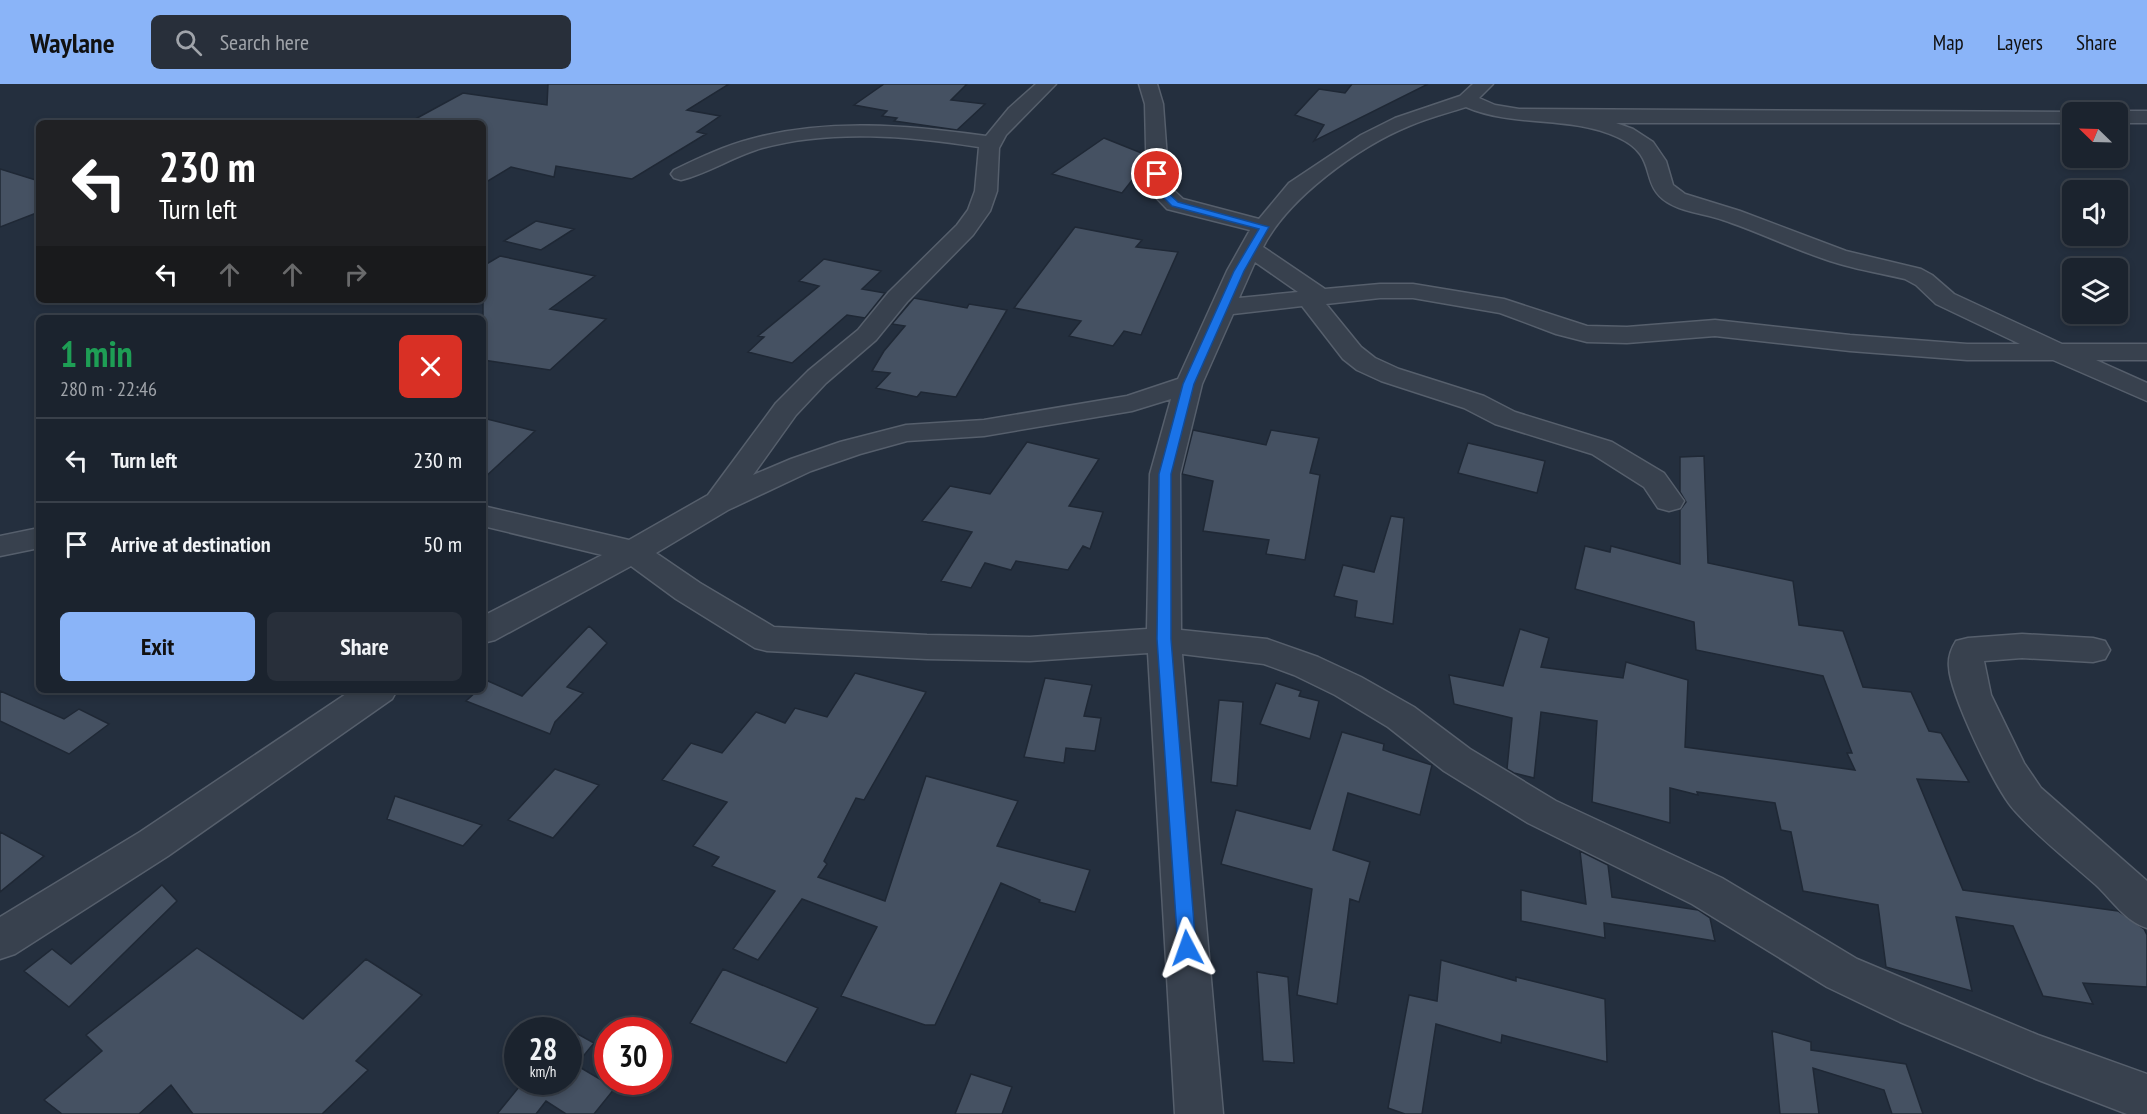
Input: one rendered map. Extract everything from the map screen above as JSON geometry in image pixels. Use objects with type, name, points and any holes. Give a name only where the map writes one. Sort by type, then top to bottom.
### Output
[{"type":"street","points":[[717,503],[786,409],[817,377],[867,335],[898,297],[965,230],[979,211],[986,191],[989,148],[997,133],[1016,111],[1047,84]]},
{"type":"street","points":[[1148,84],[1154,104],[1158,188],[1175,204],[1258,238],[1272,266],[1315,298],[1352,353],[1366,364],[1390,375],[1474,402],[1505,418],[1602,448],[1627,461],[1654,480],[1669,501]]},
{"type":"street","points":[[1199,1114],[1164,639],[1165,474],[1189,384],[1224,307],[1258,238],[1297,188],[1368,139],[1402,122],[1476,92],[1490,110],[1520,115],[1569,117],[2062,117]]},
{"type":"street","points":[[1569,117],[1604,125],[1647,148],[1654,157],[1660,184],[1677,199],[1732,216],[1838,256],[1913,274],[1924,280],[1945,299],[2147,393]]},
{"type":"street","points":[[2128,117],[2147,117]]},
{"type":"street","points":[[681,174],[723,155],[758,143],[804,136],[900,132],[992,143]]},
{"type":"street","points":[[1224,307],[1394,291],[1447,296],[1504,306],[1533,315],[1565,329],[1587,334],[1627,335],[1681,328],[1715,328],[1816,340],[1967,352],[2147,351]]},
{"type":"street","points":[[486,629],[633,552],[717,503],[801,465],[906,432],[984,428],[1132,402],[1189,384]]},
{"type":"street","points":[[486,517],[633,552],[688,591],[768,639],[927,647],[1030,649],[1164,639],[1266,652],[1337,681],[1401,717],[1457,760],[1542,812],[1707,891],[1842,973],[2036,1057],[2147,1098]]},
{"type":"street","points":[[0,546],[36,539]]},
{"type":"street","points":[[2092,650],[1994,646],[1968,650],[1966,667],[1973,695],[2009,772],[2027,799],[2125,886],[2147,910]]},
{"type":"street","points":[[0,940],[154,844],[375,693]]},
{"type":"building","points":[[548,84],[729,84],[687,110],[720,116],[697,132],[706,134],[632,179],[556,166],[554,177],[511,167],[486,182],[486,120],[414,120],[463,93],[547,105]]},
{"type":"building","points":[[884,84],[967,84],[951,100],[985,104],[957,130],[894,121],[897,118],[882,116],[887,111],[854,105]]},
{"type":"building","points":[[1352,84],[1428,84],[1314,141],[1324,125],[1295,115],[1319,89],[1345,93]]},
{"type":"building","points":[[1104,138],[1144,154],[1144,165],[1122,193],[1052,174]]},
{"type":"building","points":[[0,169],[36,180],[36,213],[0,227]]},
{"type":"building","points":[[536,221],[574,229],[541,250],[504,241]]},
{"type":"building","points":[[1075,227],[1142,240],[1136,247],[1178,252],[1141,335],[1124,331],[1113,346],[1069,336],[1081,321],[1014,308]]},
{"type":"building","points":[[500,256],[595,276],[550,309],[606,319],[550,370],[486,360],[486,315],[483,315],[483,303],[486,303],[486,264]]},
{"type":"building","points":[[824,259],[881,271],[862,289],[885,293],[865,318],[847,315],[792,363],[748,352],[764,337],[758,336],[819,286],[799,281]]},
{"type":"building","points":[[914,298],[967,308],[969,304],[1007,310],[956,397],[921,392],[917,397],[876,388],[890,373],[872,371],[884,351],[905,326],[892,324]]},
{"type":"building","points":[[486,419],[535,431],[486,476]]},
{"type":"building","points":[[1193,430],[1266,445],[1271,430],[1319,438],[1310,473],[1320,475],[1305,560],[1266,554],[1269,540],[1203,531],[1213,481],[1182,474]]},
{"type":"building","points":[[1027,442],[1099,459],[1069,506],[1103,512],[1090,549],[1083,546],[1068,570],[1016,561],[1011,570],[985,563],[971,588],[941,581],[972,532],[922,521],[950,486],[990,494]]},
{"type":"building","points":[[1468,443],[1545,461],[1537,493],[1458,473]]},
{"type":"building","points":[[1704,456],[1708,563],[1793,581],[1799,625],[1843,631],[1863,687],[1911,692],[1929,731],[1941,733],[1969,782],[1917,779],[1963,890],[2118,911],[2144,929],[2147,935],[2147,987],[2083,983],[2093,1004],[2043,996],[2013,926],[1956,917],[1972,991],[1886,967],[1878,905],[1803,891],[1791,832],[1781,830],[1775,803],[1697,792],[1698,795],[1670,788],[1670,823],[1592,802],[1597,721],[1541,712],[1534,778],[1507,769],[1512,718],[1454,704],[1449,675],[1503,686],[1520,629],[1549,638],[1541,667],[1623,678],[1626,662],[1688,680],[1685,747],[1855,770],[1847,753],[1852,753],[1823,676],[1696,650],[1694,622],[1575,589],[1585,546],[1610,552],[1611,546],[1680,564],[1680,510],[1686,502],[1680,492],[1680,457]]},
{"type":"building","points":[[1391,516],[1404,518],[1393,624],[1355,617],[1357,601],[1334,596],[1343,565],[1374,572]]},
{"type":"building","points":[[589,626],[607,643],[567,687],[583,693],[555,722],[550,734],[466,701],[475,693],[486,693],[488,681],[522,696]]},
{"type":"building","points":[[855,673],[926,692],[864,800],[856,798],[824,861],[827,864],[818,877],[885,901],[926,776],[1018,801],[997,846],[1090,870],[1075,912],[1039,902],[1040,900],[1001,883],[935,1025],[925,1025],[841,996],[877,927],[802,899],[758,960],[733,949],[775,891],[712,866],[719,857],[693,846],[727,802],[662,780],[691,743],[722,753],[756,712],[785,723],[795,708],[827,717]]},
{"type":"building","points":[[1045,678],[1092,685],[1084,716],[1101,718],[1095,751],[1066,748],[1064,763],[1024,757]]},
{"type":"building","points":[[1276,683],[1301,691],[1299,696],[1319,701],[1310,739],[1260,724]]},
{"type":"building","points":[[0,691],[64,719],[79,709],[109,724],[69,754],[0,721]]},
{"type":"building","points":[[1219,700],[1243,702],[1237,786],[1211,782]]},
{"type":"building","points":[[1342,732],[1384,744],[1383,750],[1432,765],[1420,815],[1348,793],[1333,850],[1370,862],[1359,902],[1350,899],[1337,1004],[1297,995],[1312,889],[1221,864],[1236,810],[1310,829]]},
{"type":"building","points":[[555,769],[599,785],[553,838],[508,820]]},
{"type":"building","points":[[395,796],[482,825],[463,846],[387,819]]},
{"type":"building","points":[[0,832],[44,856],[0,892]]},
{"type":"building","points":[[1580,851],[1608,865],[1612,897],[1698,910],[1710,918],[1715,941],[1604,923],[1605,938],[1521,921],[1521,890],[1586,904]]},
{"type":"building","points":[[162,885],[177,901],[69,1007],[24,971],[52,949],[71,964]]},
{"type":"building","points":[[197,948],[303,1019],[366,959],[422,995],[356,1061],[368,1070],[322,1114],[193,1114],[171,1085],[139,1114],[62,1114],[44,1100],[102,1051],[86,1035]]},
{"type":"building","points":[[1441,960],[1516,981],[1516,977],[1605,999],[1607,1062],[1502,1035],[1501,1043],[1436,1024],[1422,1114],[1405,1114],[1388,1108],[1409,995],[1437,1001]]},
{"type":"building","points":[[723,969],[818,1008],[786,1063],[690,1023]]},
{"type":"building","points":[[1257,972],[1288,977],[1294,1063],[1263,1061]]},
{"type":"building","points":[[1772,1031],[1811,1042],[1811,1050],[1906,1064],[1923,1114],[1892,1114],[1884,1090],[1813,1068],[1819,1114],[1780,1114]]},
{"type":"building","points":[[582,1036],[594,1043],[582,1058]]},
{"type":"building","points":[[582,1069],[594,1076],[594,1095],[609,1095],[594,1114],[566,1114],[546,1101],[536,1114],[497,1114],[512,1095],[582,1095]]},
{"type":"building","points":[[971,1074],[1012,1087],[1002,1114],[955,1114]]},
{"type":"route","points":[[1157,174],[1158,188],[1175,204],[1195,211],[1265,227],[1259,233],[1239,271],[1189,384],[1165,474],[1164,639],[1187,948]]}]
